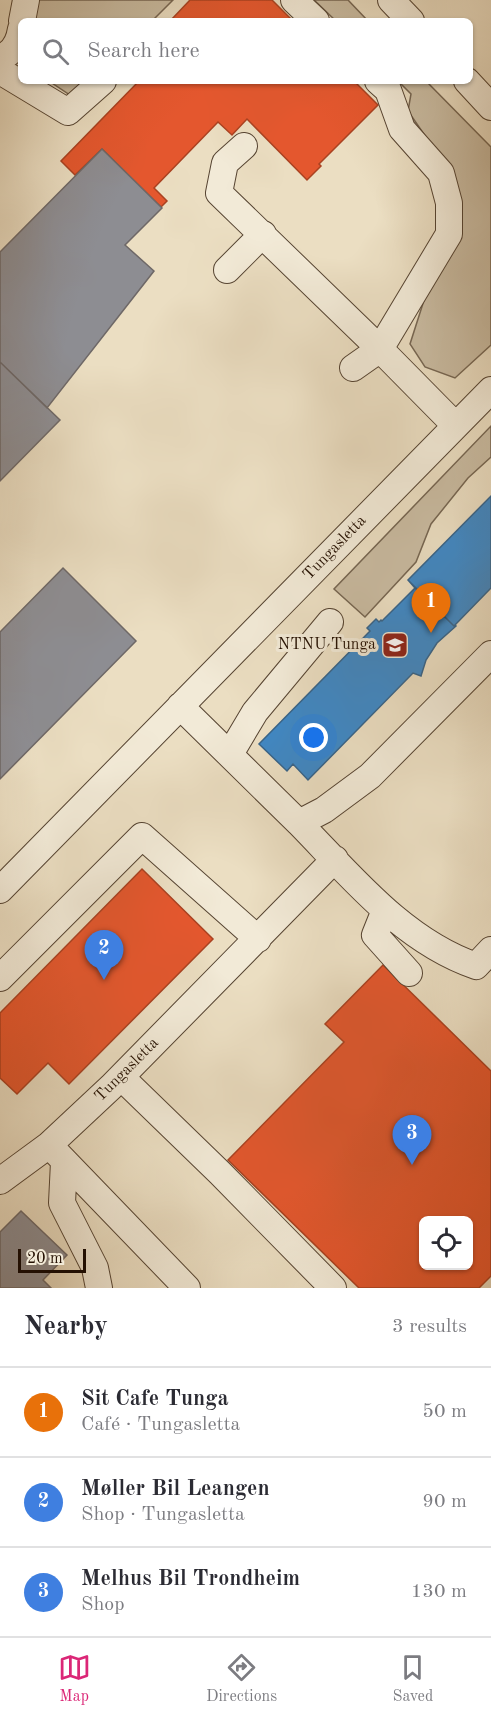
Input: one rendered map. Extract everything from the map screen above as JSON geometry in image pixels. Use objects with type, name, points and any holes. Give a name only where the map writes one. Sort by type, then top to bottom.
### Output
[{"type":"street","points":[[23,18],[26,0]]},
{"type":"street","points":[[294,0],[313,18]]},
{"type":"street","points":[[391,0],[408,18]]},
{"type":"street","points":[[0,57],[7,55],[18,41]]},
{"type":"street","points":[[0,70],[18,81]]},
{"type":"street","points":[[23,84],[68,112],[100,84]]},
{"type":"street","points":[[353,368],[380,349],[449,234],[449,203],[441,173],[402,129],[388,90],[381,84]]},
{"type":"street","points":[[470,84],[491,107]]},
{"type":"street","points":[[244,146],[225,162],[219,193],[455,425]]},
{"type":"street","points":[[227,270],[263,234]]},
{"type":"street","name":"Tungasletta","points":[[0,890],[491,390]]},
{"type":"street","points":[[230,754],[255,712],[330,622]]},
{"type":"street","points":[[299,823],[324,810],[370,776],[491,654]]},
{"type":"street","points":[[180,706],[385,910],[411,931],[459,960],[476,966],[491,950]]},
{"type":"street","points":[[0,978],[142,836],[258,939]]},
{"type":"street","name":"Tungasletta","points":[[0,1181],[57,1153],[121,1077],[335,859]]},
{"type":"street","points":[[385,910],[375,935],[409,973]]},
{"type":"street","points":[[121,1077],[333,1288]]},
{"type":"street","points":[[57,1153],[179,1286]]},
{"type":"street","points":[[57,1153],[62,1203],[95,1268],[99,1288]]},
{"type":"shaded area","points":[[36,0],[173,0],[155,18],[33,18]]},
{"type":"shaded area","points":[[314,0],[348,0],[365,18],[333,18]]},
{"type":"shaded area","points":[[54,84],[83,84],[70,95]]},
{"type":"shaded area","points":[[401,84],[429,84],[491,147],[491,345],[455,378],[425,367],[410,344],[426,294],[450,172],[408,111],[411,94]]},
{"type":"shaded area","points":[[491,426],[491,457],[468,478],[431,524],[416,562],[365,617],[334,589]]},
{"type":"building: Shops","points":[[190,0],[272,0],[290,18],[173,18]]},
{"type":"building: Shops","points":[[136,84],[357,84],[378,105],[319,164],[321,166],[307,180],[247,119],[232,135],[218,122],[154,188],[167,201],[161,207],[102,149],[75,175],[61,161]]},
{"type":"building: Shops","points":[[142,869],[213,939],[69,1084],[48,1063],[17,1094],[0,1078],[0,1013]]},
{"type":"building: Shops","points":[[383,965],[491,1071],[491,1276],[479,1288],[359,1288],[228,1160],[344,1042],[325,1024]]},
{"type":"building: Schools","points":[[491,496],[491,588],[454,626],[408,580]]},
{"type":"building: Schools","points":[[491,496],[491,588],[437,643],[426,660],[421,676],[413,673],[308,780],[293,764],[287,771],[259,744],[370,631],[367,628],[376,619],[379,622],[382,621],[415,588],[408,580]]},
{"type":"building: Schools","points":[[415,588],[456,626],[437,643],[426,660],[421,676],[413,673],[308,780],[293,764],[287,771],[259,744],[370,631],[367,628],[376,619],[379,622],[382,621]]},
{"type":"building: Industry","points":[[102,149],[162,208],[125,245],[154,271],[47,408],[0,362],[0,252]]},
{"type":"building: Industry","points":[[0,362],[60,420],[0,481]]},
{"type":"building: Industry","points":[[63,568],[136,641],[0,779],[0,632]]},
{"type":"building: Industry","points":[[21,1211],[67,1255],[43,1280],[51,1288],[0,1288],[0,1232]]},
{"type":"place","name":"Sit Cafe Tunga","points":[[431,633]]},
{"type":"place","name":"NTNU Tunga","points":[[395,645]]},
{"type":"place","name":"Møller Bil Leangen","points":[[104,980]]},
{"type":"place","name":"Melhus Bil Trondheim","points":[[412,1165]]}]
